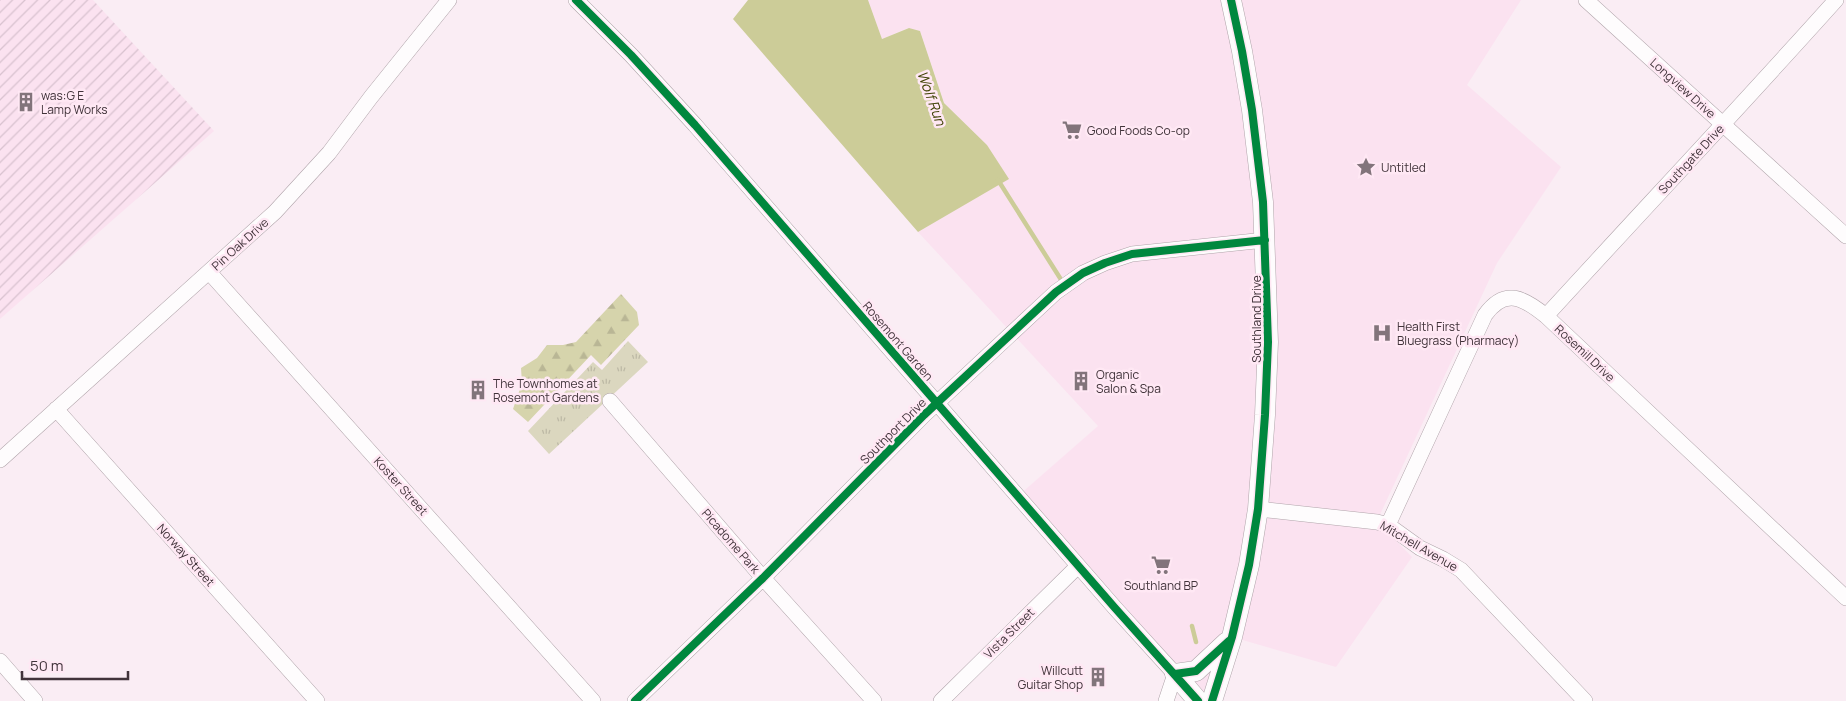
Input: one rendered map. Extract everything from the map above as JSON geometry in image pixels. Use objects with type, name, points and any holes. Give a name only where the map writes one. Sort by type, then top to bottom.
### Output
[{"type":"main road","name":"Southland Drive","points":[[1212,701],[1232,637],[1249,565],[1258,509],[1268,342],[1266,240],[1253,122],[1242,51],[1231,0]]},
{"type":"main road","points":[[1175,674],[1196,671],[1210,660],[1232,637]]},
{"type":"main road","name":"Rosemont Garden","points":[[1175,674],[1198,701]]},
{"type":"street","name":"Pin Oak Drive","points":[[0,460],[275,212],[308,177],[450,0]]},
{"type":"street","name":"Longview Drive","points":[[1586,0],[1846,236]]},
{"type":"street","name":"Southgate Drive","points":[[1546,316],[1707,140],[1724,125],[1836,0]]},
{"type":"street","name":"Rosemont Garden","points":[[581,2],[683,112],[1078,566],[1175,674]]},
{"type":"street","name":"Southport Drive","points":[[635,701],[764,578],[937,403],[1056,292],[1084,273],[1105,263],[1132,254],[1266,240]]},
{"type":"street","name":"Koster Street","points":[[209,272],[593,701]]},
{"type":"street","name":"Rosemill Drive","points":[[1388,525],[1485,315],[1490,307],[1504,300],[1522,299],[1529,302],[1546,316],[1846,598]]},
{"type":"street","name":"Picadome Park","points":[[610,401],[874,701]]},
{"type":"street","name":"Norway Street","points":[[56,408],[317,701]]},
{"type":"street","name":"Mitchell Avenue","points":[[1258,509],[1364,519],[1388,525],[1420,548],[1460,570],[1585,701]]},
{"type":"street","name":"Vista Street","points":[[941,701],[1078,566]]},
{"type":"street","points":[[0,661],[36,701]]},
{"type":"street","points":[[1166,701],[1175,674]]},
{"type":"shaded area","points":[[0,0],[93,0],[214,131],[0,319]]},
{"type":"shaded area","points":[[868,0],[1521,0],[1467,85],[1561,167],[1497,263],[1377,521],[1412,557],[1336,667],[1232,637],[1215,687],[1198,701],[1018,496],[1098,426],[918,232],[1008,179],[987,145],[944,103],[920,31],[908,28],[882,39]]},
{"type":"green space","points":[[621,294],[637,312],[639,325],[601,365],[591,355],[528,422],[513,409],[522,383],[521,368],[537,358],[547,345],[563,345],[576,342]]},
{"type":"green space","points":[[628,341],[648,362],[549,454],[528,431],[593,362],[602,370]]},
{"type":"water","points":[[748,0],[868,0],[882,39],[909,28],[920,31],[944,103],[987,145],[1009,179],[918,232],[733,19]]},
{"type":"waterway","name":"Wolf Run","points":[[998,180],[1060,278]]},
{"type":"waterway","name":"Wolf Run","points":[[1192,626],[1196,642]]},
{"type":"cycle path","points":[[576,0],[631,55],[695,125],[1198,701]]},
{"type":"cycle path","points":[[1212,701],[1232,637],[1249,565],[1258,509],[1268,342],[1263,202],[1252,110],[1231,0]]},
{"type":"cycle path","points":[[635,701],[763,578],[924,415],[1056,292],[1083,273],[1132,254],[1265,240]]},
{"type":"cycle path","points":[[1175,674],[1196,671],[1229,641]]},
{"type":"place","name":"was:G E Lamp Works","points":[[26,102]]},
{"type":"place","name":"Good Foods Co-op","points":[[1072,130]]},
{"type":"place","name":"Untitled","points":[[1366,167]]},
{"type":"place","name":"Health First Bluegrass (Pharmacy)","points":[[1382,333]]},
{"type":"place","name":"Organic Salon & Spa","points":[[1081,381]]},
{"type":"place","name":"The Townhomes at Rosemont Gardens","points":[[478,390]]},
{"type":"place","name":"Southland BP","points":[[1161,565]]},
{"type":"place","name":"Willcutt Guitar Shop","points":[[1098,677]]}]
